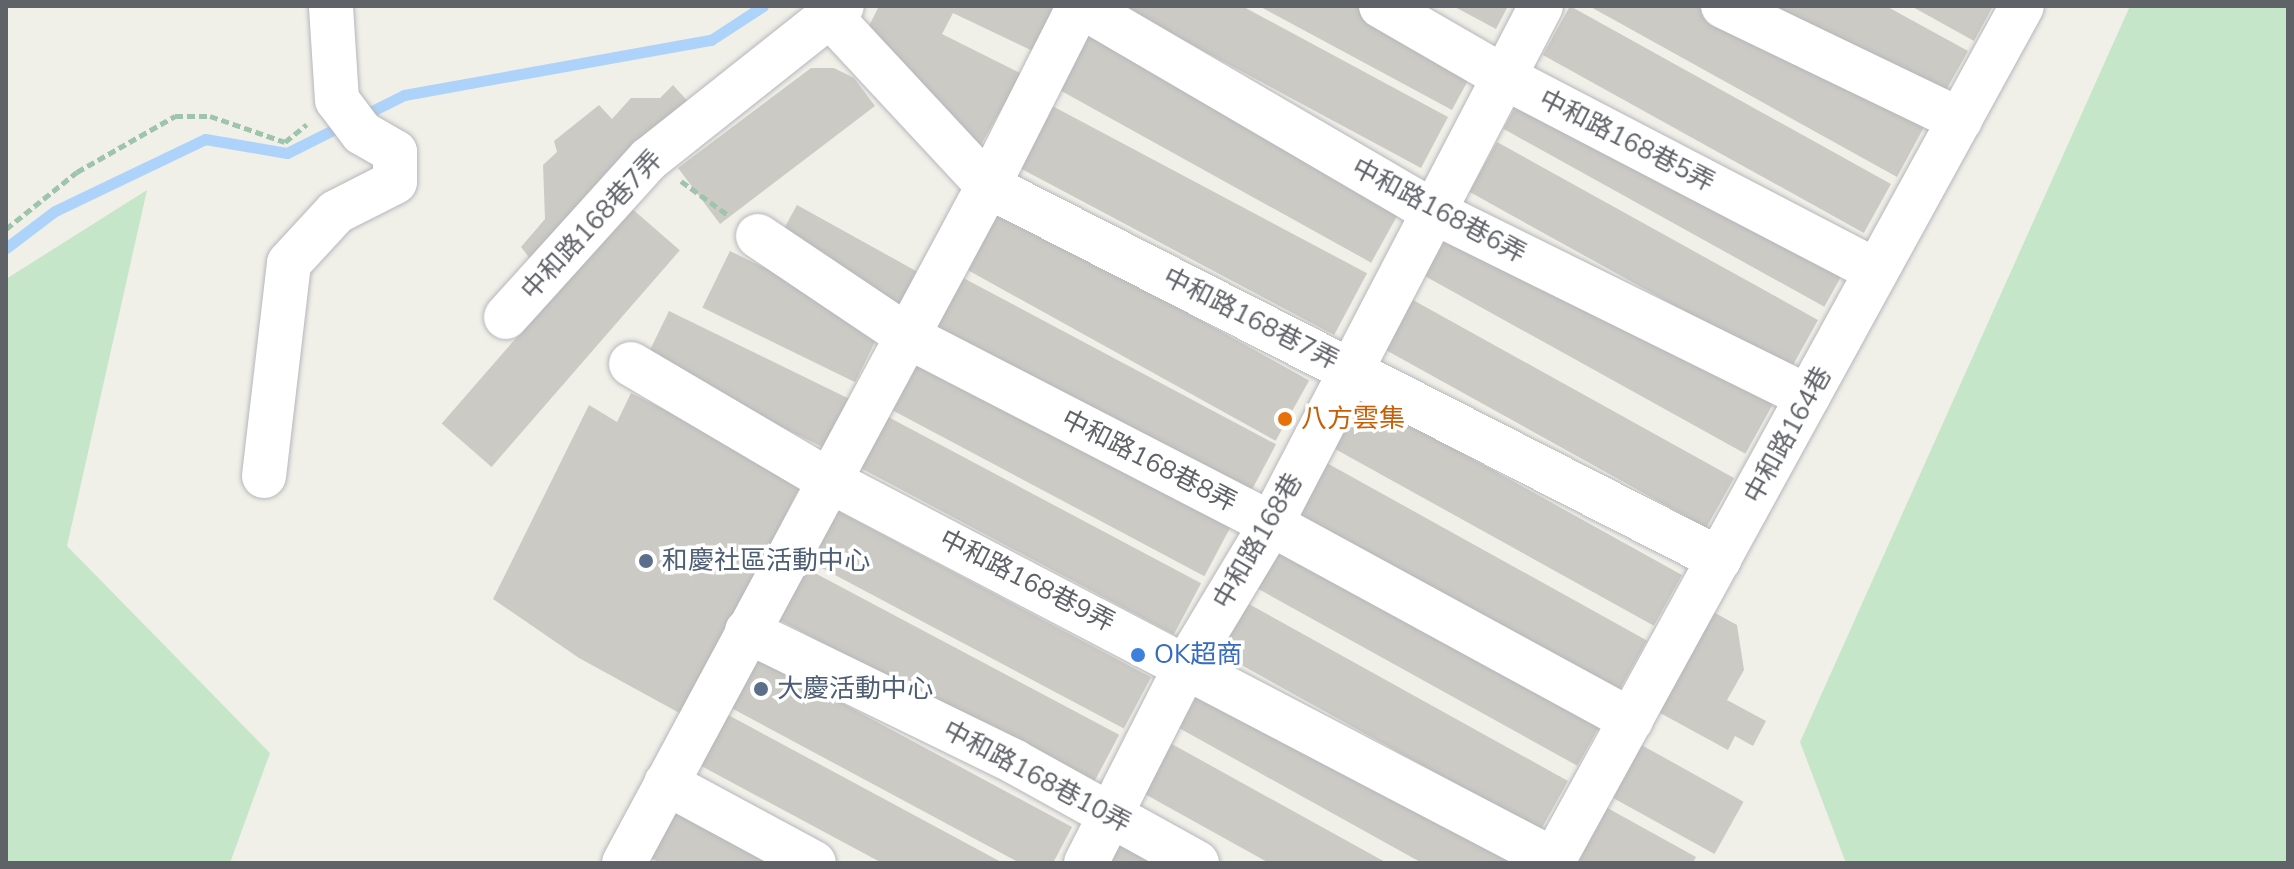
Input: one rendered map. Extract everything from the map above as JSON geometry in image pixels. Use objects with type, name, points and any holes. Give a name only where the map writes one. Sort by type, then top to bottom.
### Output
[{"type":"street","points":[[264,476],[289,263],[336,212],[395,182],[395,152],[349,117],[331,6]]},
{"type":"street","points":[[624,863],[988,186],[1080,6]]},
{"type":"street","name":"中和路168巷6弄","points":[[1080,6],[1434,212],[1808,397]]},
{"type":"street","name":"中和路168巷5弄","points":[[1381,6],[1504,77],[1877,271]]},
{"type":"street","name":"中和路168巷","points":[[1086,863],[1187,664],[1271,524],[1541,6]]},
{"type":"street","points":[[1723,6],[1960,120]]},
{"type":"street","name":"中和路164巷","points":[[1553,862],[2022,6]]},
{"type":"street","name":"中和路168巷7弄","points":[[506,317],[649,159],[836,11],[988,186],[1719,559]]},
{"type":"street","name":"中和路168巷8弄","points":[[758,236],[907,336],[1271,524],[1631,720]]},
{"type":"street","name":"中和路168巷9弄","points":[[631,364],[828,480],[1187,664],[1553,862]]},
{"type":"street","name":"中和路168巷10弄","points":[[747,631],[1015,762],[1197,863]]},
{"type":"street","points":[[666,783],[814,863]]},
{"type":"path","points":[[6,229],[77,172],[175,116],[210,116],[285,142],[349,117]]},
{"type":"path","points":[[649,159],[758,236]]},
{"type":"green space","points":[[2130,6],[2288,6],[2288,863],[1846,863],[1800,742]]},
{"type":"green space","points":[[147,190],[67,546],[270,753],[230,863],[6,863],[6,279]]},
{"type":"building","points":[[879,6],[1047,6],[1057,11],[1037,53],[953,13],[942,34],[1022,74],[980,146],[866,32]]},
{"type":"building","points":[[1120,6],[1242,6],[1448,117],[1421,168]]},
{"type":"building","points":[[1259,6],[1379,6],[1479,60],[1452,110]]},
{"type":"building","points":[[1453,6],[1508,6],[1496,29]]},
{"type":"building","points":[[1570,6],[1891,184],[1864,233],[1543,55]]},
{"type":"building","points":[[1589,6],[1707,6],[1924,127],[1897,177]]},
{"type":"building","points":[[1768,6],[1886,6],[1968,51],[1940,101]]},
{"type":"building","points":[[1911,6],[1993,6],[1974,41]]},
{"type":"building","points":[[1085,24],[1405,201],[1371,263],[1051,85]]},
{"type":"building","points":[[811,68],[834,68],[854,78],[875,106],[720,224],[678,168]]},
{"type":"building","points":[[1531,79],[1852,257],[1824,307],[1503,129]]},
{"type":"building","points":[[673,85],[692,106],[531,260],[521,247],[545,219],[543,165],[557,152],[554,141],[599,105],[612,119],[631,98],[660,98]]},
{"type":"building","points":[[1043,101],[1367,273],[1334,335],[1010,163]]},
{"type":"building","points":[[1497,142],[1818,320],[1790,370],[1469,192]]},
{"type":"building","points":[[989,203],[1309,380],[1276,441],[956,263]]},
{"type":"building","points":[[797,205],[919,272],[893,319],[771,251]]},
{"type":"building","points":[[630,207],[680,250],[492,467],[442,424]]},
{"type":"building","points":[[1452,226],[1773,404],[1745,454],[1424,276]]},
{"type":"building","points":[[730,251],[883,326],[855,382],[702,308]]},
{"type":"building","points":[[952,272],[1276,444],[1249,496],[925,323]]},
{"type":"building","points":[[1413,300],[1734,478],[1706,528],[1385,350]]},
{"type":"building","points":[[669,311],[851,400],[826,449],[645,360]]},
{"type":"building","points":[[908,354],[1231,526],[1204,576],[881,404]]},
{"type":"building","name":"和慶社區活動中心","points":[[631,393],[804,478],[782,523],[796,531],[694,721],[579,658],[493,599],[589,405],[617,422]]},
{"type":"building","points":[[1361,397],[1682,575],[1654,626],[1333,448]]},
{"type":"building","points":[[877,411],[1201,583],[1174,635],[850,462]]},
{"type":"building","points":[[1325,462],[1647,640],[1619,691],[1297,513]]},
{"type":"building","points":[[827,505],[1151,677],[1124,729],[800,556]]},
{"type":"building","points":[[1284,538],[1605,716],[1577,766],[1256,588]]},
{"type":"building","points":[[796,563],[1119,735],[1092,786],[769,614]]},
{"type":"building","points":[[1247,603],[1568,781],[1540,831],[1219,653]]},
{"type":"building","points":[[1706,608],[1737,625],[1744,670],[1727,700],[1766,721],[1753,746],[1735,736],[1728,750],[1651,708]]},
{"type":"building","points":[[749,653],[1072,827],[1053,863],[1020,863],[722,703]]},
{"type":"building","points":[[1207,678],[1523,863],[1422,863],[1179,728]]},
{"type":"building","points":[[719,710],[1003,863],[882,863],[692,761]]},
{"type":"building","points":[[1636,742],[1744,802],[1714,854],[1607,794]]},
{"type":"building","points":[[1170,743],[1387,863],[1269,863],[1143,793]]},
{"type":"building","points":[[670,803],[781,863],[660,863],[643,854]]},
{"type":"building","points":[[1602,805],[1696,857],[1693,863],[1585,863],[1574,857]]},
{"type":"building","points":[[1119,837],[1167,863],[1105,863]]},
{"type":"waterway","points":[[360,117],[404,95],[711,40],[763,6]]},
{"type":"waterway","points":[[6,248],[55,211],[205,139],[287,153],[345,124]]},
{"type":"place","name":"八方雲集","points":[[1285,419]]},
{"type":"place","name":"和慶社區活動中心","points":[[646,561]]},
{"type":"place","name":"OK超商","points":[[1138,655]]},
{"type":"place","name":"大慶活動中心","points":[[761,689]]}]
